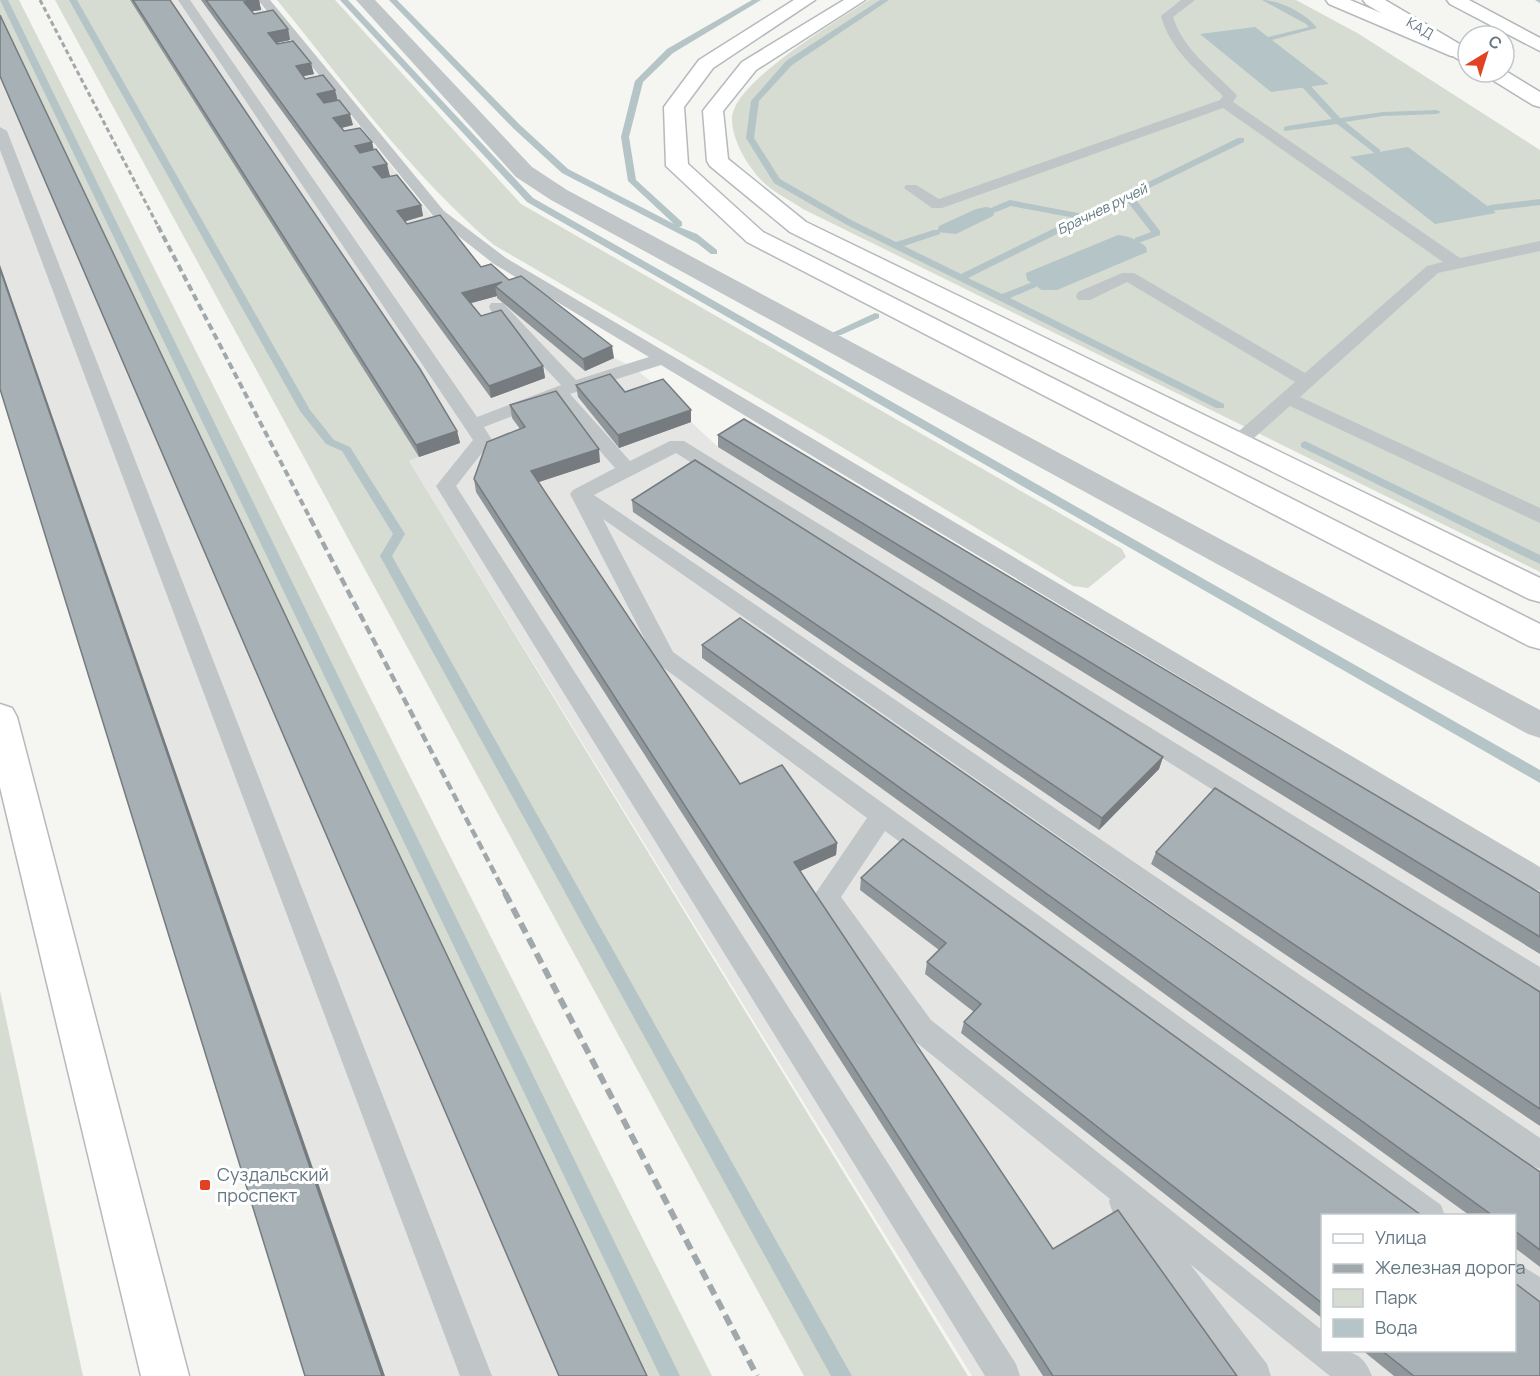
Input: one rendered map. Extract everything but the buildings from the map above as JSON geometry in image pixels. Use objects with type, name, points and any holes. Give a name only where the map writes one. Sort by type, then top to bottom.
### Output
[{"type":"main road","points":[[806,0],[706,64],[674,107],[677,166],[755,237],[1540,638]]},
{"type":"main road","points":[[856,0],[749,66],[713,111],[718,161],[798,227],[1540,591]]},
{"type":"main road","points":[[1335,0],[1456,52]]},
{"type":"main road","name":"КАД","points":[[1372,0],[1456,50]]},
{"type":"main road","points":[[1456,0],[1540,45]]},
{"type":"main road","points":[[1512,84],[1540,101]]},
{"type":"main road","points":[[0,717],[165,1376]]},
{"type":"street","points":[[365,0],[524,172],[559,195],[1540,725]]},
{"type":"lane","points":[[184,0],[483,440],[446,486],[1004,1376]]},
{"type":"lane","points":[[264,0],[440,214],[500,261],[1540,880]]},
{"type":"lane","points":[[911,188],[937,205],[1224,102],[1230,96],[1179,42],[1169,27],[1167,16],[1189,0]]},
{"type":"lane","points":[[1224,102],[1457,264]]},
{"type":"lane","points":[[0,131],[476,1376]]},
{"type":"lane","points":[[1238,442],[1432,269],[1540,246]]},
{"type":"lane","points":[[1084,296],[1128,276],[1306,381]]},
{"type":"lane","points":[[497,307],[566,390],[627,470]]},
{"type":"lane","points":[[473,425],[566,390],[662,359]]},
{"type":"lane","points":[[1288,398],[1540,516]]},
{"type":"lane","points":[[580,494],[677,445],[1540,981]]},
{"type":"lane","points":[[580,494],[665,657],[1429,1214]]},
{"type":"lane","points":[[580,494],[1540,1155]]},
{"type":"lane","points":[[882,816],[826,897],[921,1029],[1321,1348]]},
{"type":"lane","points":[[1105,1177],[1255,1376]]},
{"type":"lane","points":[[1516,1278],[1540,1296]]},
{"type":"lane","points":[[1326,1352],[1356,1376]]},
{"type":"shaded area","points":[[130,0],[256,0],[483,279],[614,358],[633,367],[664,392],[718,447],[744,431],[1540,910],[1540,1376],[972,1376],[409,461],[419,457]]},
{"type":"shaded area","points":[[0,18],[646,1376],[310,1376],[0,381]]},
{"type":"green space","points":[[0,0],[19,0],[712,1376],[646,1376],[0,18]]},
{"type":"green space","points":[[55,0],[130,0],[419,457],[409,461],[968,1376],[804,1376]]},
{"type":"green space","points":[[277,0],[335,0],[521,204],[1122,549],[1126,557],[1088,588],[1073,586],[825,437],[494,245],[464,218],[407,159]]},
{"type":"green space","points":[[869,0],[1296,0],[1359,34],[1540,150],[1540,572],[803,209],[765,184],[737,144],[732,119],[737,104],[767,70]]},
{"type":"green space","points":[[0,991],[83,1376],[0,1376]]},
{"type":"water","points":[[1255,27],[1329,84],[1271,92],[1200,34]]},
{"type":"water","points":[[1408,147],[1496,213],[1435,224],[1350,157]]},
{"type":"water","points":[[986,207],[996,209],[993,216],[956,234],[937,232],[939,226],[976,209]]},
{"type":"water","points":[[1118,235],[1136,240],[1146,247],[1147,252],[1057,290],[1042,290],[1027,280],[1026,273]]},
{"type":"waterway","points":[[4,0],[670,1376]]},
{"type":"waterway","points":[[73,0],[305,411],[330,442],[346,449],[399,534],[386,556],[842,1376]]},
{"type":"waterway","points":[[344,0],[530,200],[1540,777]]},
{"type":"waterway","points":[[393,0],[516,126],[565,171],[699,241]]},
{"type":"waterway","points":[[679,224],[632,181],[625,137],[639,81],[670,51],[757,0]]},
{"type":"waterway","points":[[885,0],[789,63],[755,101],[750,138],[777,181],[850,223],[1001,298]]},
{"type":"waterway","points":[[1266,0],[1309,22],[1313,28],[1271,39]]},
{"type":"waterway","points":[[1306,86],[1338,121]]},
{"type":"waterway","name":"Брачнев ручей","points":[[1338,121],[1383,114],[1437,112]]},
{"type":"waterway","name":"Брачнев ручей","points":[[1287,129],[1338,121]]},
{"type":"waterway","points":[[1338,121],[1377,152]]},
{"type":"waterway","name":"Брачнев ручей","points":[[962,277],[1241,140]]},
{"type":"waterway","points":[[1129,197],[1157,233],[1138,240]]},
{"type":"waterway","points":[[1490,208],[1540,202]]},
{"type":"waterway","points":[[996,209],[1010,203],[1083,217]]},
{"type":"waterway","points":[[897,245],[937,232]]},
{"type":"waterway","points":[[694,236],[714,252]]},
{"type":"waterway","points":[[1001,298],[1033,285]]},
{"type":"waterway","points":[[1001,298],[1220,406]]},
{"type":"waterway","name":"Брачнев ручей","points":[[837,333],[875,316]]},
{"type":"waterway","points":[[1305,445],[1540,560]]},
{"type":"railway","points":[[40,0],[159,228]]},
{"type":"railway","points":[[158,226],[311,520]]},
{"type":"railway","points":[[310,518],[506,895]]},
{"type":"railway","points":[[505,893],[757,1376]]},
{"type":"place","name":"Суздальский проспект","points":[[205,1185]]}]
